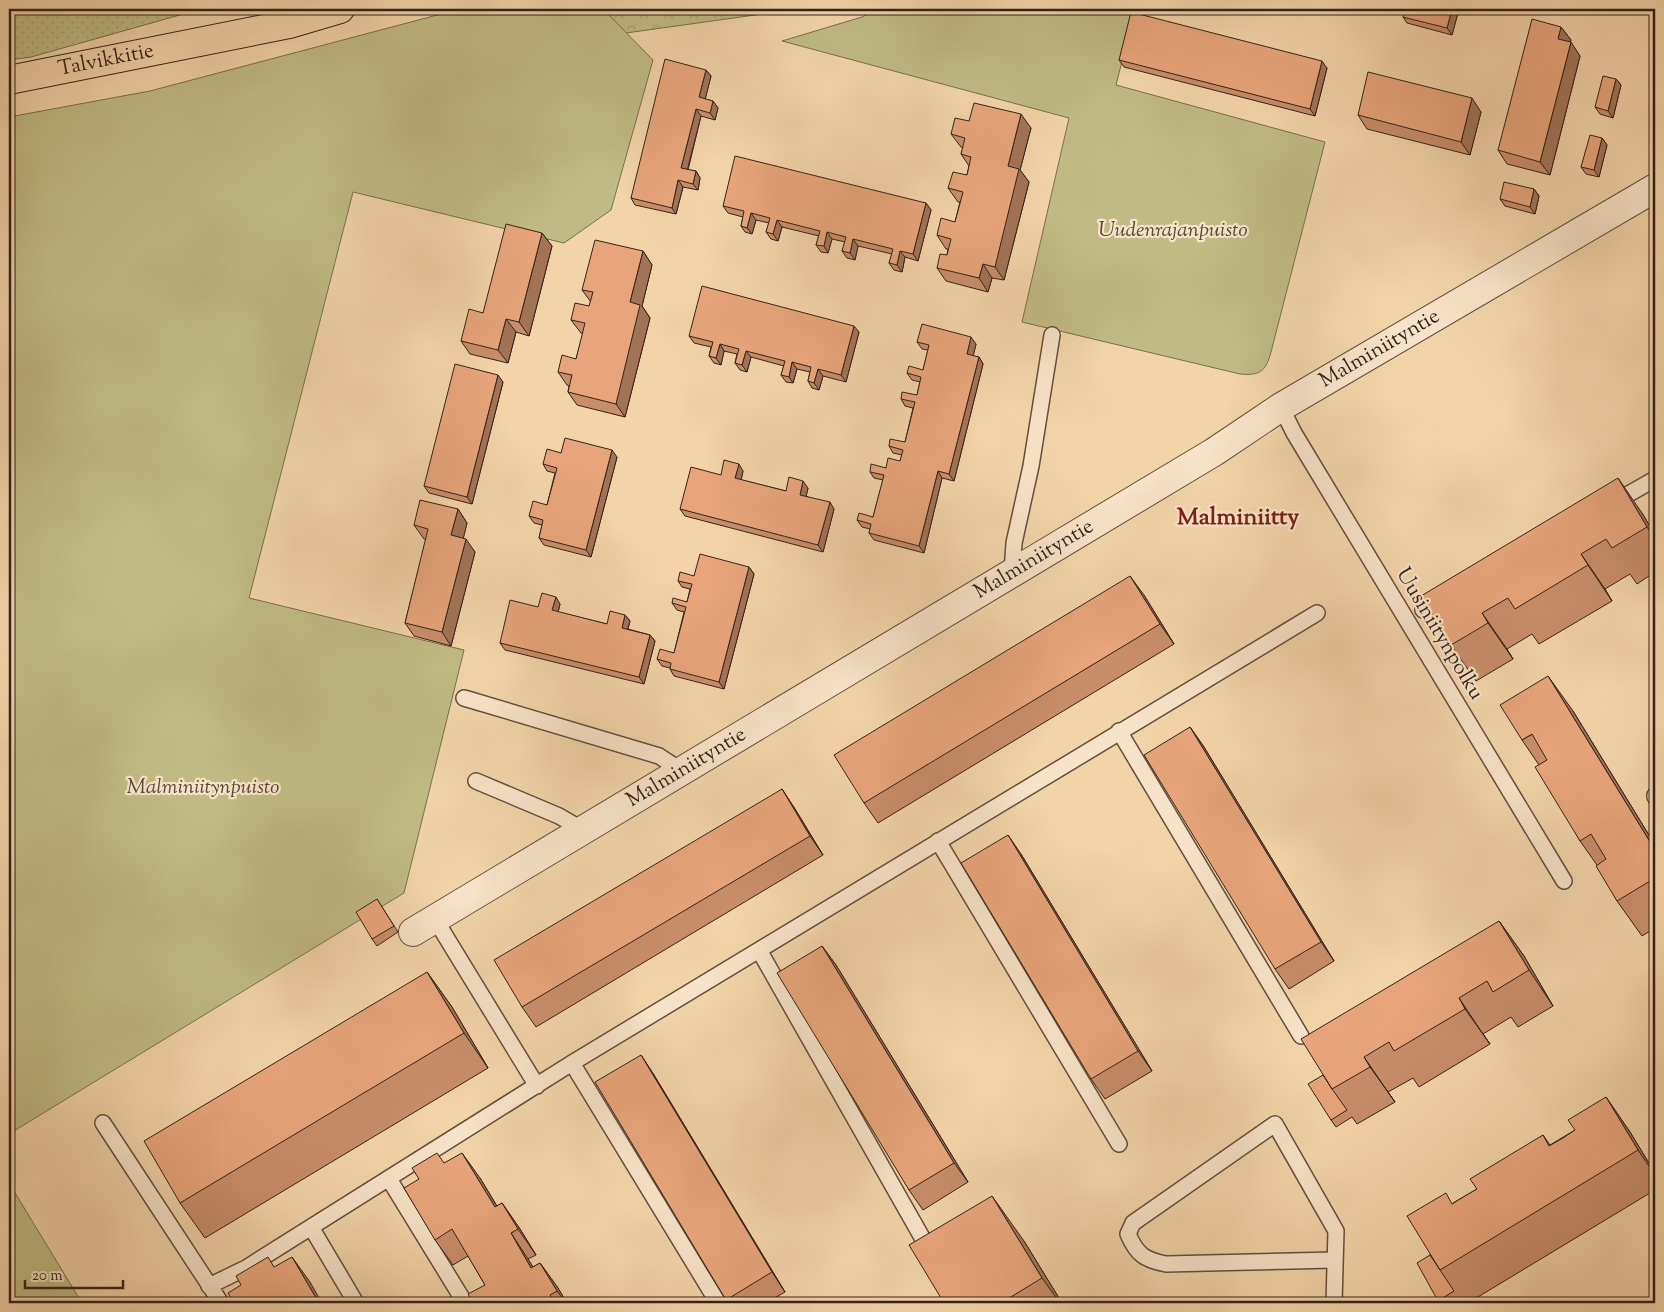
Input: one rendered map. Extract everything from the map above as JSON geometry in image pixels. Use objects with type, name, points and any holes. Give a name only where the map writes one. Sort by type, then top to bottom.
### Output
[{"type":"main road","name":"Talvikkitie","points":[[203,40],[266,9]]},
{"type":"main road","name":"Talvikkitie","points":[[9,80],[289,24],[340,9]]},
{"type":"street","name":"Malminiityntie","points":[[424,926],[1214,452],[1281,407],[1655,188]]},
{"type":"lane","points":[[1012,573],[1014,543],[1031,466],[1052,335]]},
{"type":"lane","name":"Uusiniitynpolku","points":[[1281,407],[1299,442],[1564,881]]},
{"type":"lane","points":[[1595,513],[1655,479]]},
{"type":"lane","points":[[1423,610],[1457,591]]},
{"type":"lane","points":[[209,1286],[246,1268],[572,1064],[1119,731],[1317,613]]},
{"type":"lane","points":[[464,698],[659,756],[682,771]]},
{"type":"lane","points":[[1119,731],[1301,1036]]},
{"type":"lane","points":[[476,781],[558,816],[583,830]]},
{"type":"lane","points":[[938,841],[1119,1144]]},
{"type":"lane","points":[[424,926],[537,1086]]},
{"type":"lane","points":[[759,950],[933,1256]]},
{"type":"lane","points":[[572,1064],[718,1303]]},
{"type":"lane","points":[[103,1123],[221,1303]]},
{"type":"lane","points":[[1334,1260],[1166,1264],[1148,1260],[1133,1246],[1128,1234],[1133,1223],[1275,1124],[1336,1231],[1334,1303]]},
{"type":"lane","points":[[389,1179],[465,1303]]},
{"type":"lane","points":[[311,1227],[356,1303]]},
{"type":"green space","points":[[9,9],[201,9],[31,57],[9,60]]},
{"type":"green space","points":[[460,9],[798,9],[626,33],[493,60]]},
{"type":"green space","name":"Malminiitynpuisto","points":[[460,9],[603,9],[653,60],[611,210],[564,243],[353,192],[249,598],[464,650],[404,893],[9,1134],[9,117],[150,91]]},
{"type":"green space","name":"Uudenrajanpuisto","points":[[878,9],[1135,9],[1116,85],[1325,142],[1271,352],[1264,368],[1253,374],[1240,374],[1022,322],[1069,118],[782,41],[862,17]]},
{"type":"green space","points":[[9,1183],[82,1303],[9,1303]]},
{"type":"building","points":[[1405,9],[1452,9],[1447,28],[1403,17]]},
{"type":"building","points":[[1131,12],[1322,61],[1310,109],[1119,60]]},
{"type":"building","points":[[1532,19],[1561,27],[1558,39],[1571,42],[1540,162],[1498,150]]},
{"type":"building","points":[[665,59],[706,70],[699,97],[713,101],[710,113],[696,109],[681,168],[696,171],[693,184],[678,180],[672,208],[631,198]]},
{"type":"building","points":[[1368,72],[1472,98],[1461,142],[1358,115]]},
{"type":"building","points":[[1603,76],[1616,79],[1608,111],[1595,107]]},
{"type":"building","points":[[974,103],[1021,114],[1008,166],[1019,169],[995,267],[983,264],[979,278],[937,268],[940,254],[947,255],[951,239],[937,235],[941,218],[955,222],[963,192],[948,188],[953,172],[967,175],[971,157],[961,154],[965,138],[951,134],[955,118],[969,121]]},
{"type":"building","points":[[1590,135],[1602,138],[1594,170],[1581,167]]},
{"type":"building","points":[[735,156],[926,203],[913,254],[900,251],[897,265],[889,263],[893,249],[853,239],[850,253],[842,251],[846,237],[827,232],[824,246],[816,245],[820,231],[777,220],[773,234],[766,232],[770,218],[751,213],[747,228],[741,226],[744,211],[723,206]]},
{"type":"building","points":[[1504,182],[1534,189],[1530,207],[1500,199]]},
{"type":"building","points":[[506,224],[542,233],[519,322],[506,319],[498,350],[461,341],[469,309],[483,313]]},
{"type":"building","points":[[595,240],[643,251],[630,302],[640,305],[616,404],[568,392],[572,375],[558,372],[562,355],[576,359],[585,323],[571,320],[575,303],[589,306],[593,292],[582,290]]},
{"type":"building","points":[[702,286],[854,326],[841,375],[818,369],[814,383],[808,381],[811,367],[792,362],[789,377],[781,375],[785,361],[746,351],[742,365],[735,363],[739,349],[720,344],[716,358],[709,356],[713,342],[689,336]]},
{"type":"building","points":[[922,324],[971,337],[967,354],[979,357],[949,474],[938,471],[919,546],[869,533],[871,524],[857,520],[859,513],[873,517],[884,475],[870,472],[871,464],[886,468],[888,458],[900,461],[903,450],[889,446],[890,439],[905,442],[915,402],[901,399],[902,392],[917,395],[921,377],[907,373],[909,366],[923,370],[929,345],[917,342]]},
{"type":"building","points":[[455,364],[498,375],[467,497],[424,486]]},
{"type":"building","points":[[565,438],[612,450],[586,550],[539,538],[543,520],[529,516],[533,501],[547,505],[557,468],[543,464],[547,449],[561,453]]},
{"type":"building","points":[[724,460],[739,464],[735,478],[786,491],[789,477],[803,481],[800,495],[830,502],[818,545],[680,509],[691,467],[721,475]]},
{"type":"building","points":[[1618,478],[1647,527],[1612,548],[1606,539],[1581,554],[1588,565],[1515,609],[1508,598],[1482,613],[1488,623],[1451,645],[1421,596]]},
{"type":"building","points":[[420,500],[458,509],[451,535],[466,539],[442,632],[405,623],[428,529],[414,525]]},
{"type":"building","points":[[700,554],[749,567],[719,682],[670,669],[671,663],[657,659],[660,649],[674,653],[686,607],[672,603],[673,598],[687,602],[692,584],[678,581],[680,572],[694,576]]},
{"type":"building","points":[[1130,576],[1160,624],[864,803],[834,755]]},
{"type":"building","points":[[542,593],[556,597],[552,610],[607,624],[610,611],[625,615],[622,628],[650,635],[639,677],[500,643],[510,600],[538,607]]},
{"type":"building","points":[[1548,676],[1655,850],[1655,878],[1617,901],[1596,866],[1606,859],[1591,834],[1580,841],[1535,767],[1547,760],[1532,734],[1522,740],[1500,705]]},
{"type":"building","points":[[1190,727],[1321,942],[1275,969],[1144,755]]},
{"type":"building","points":[[782,789],[810,836],[522,1007],[494,960]]},
{"type":"building","points":[[1008,835],[1138,1051],[1091,1079],[961,863]]},
{"type":"building","points":[[377,899],[394,926],[372,939],[356,912]]},
{"type":"building","points":[[1499,921],[1529,970],[1493,992],[1487,981],[1459,998],[1465,1009],[1394,1051],[1389,1042],[1364,1057],[1370,1067],[1332,1089],[1301,1039]]},
{"type":"building","points":[[822,946],[954,1163],[909,1190],[777,973]]},
{"type":"building","points":[[427,972],[464,1033],[180,1203],[144,1141]]},
{"type":"building","points":[[641,1055],[772,1272],[726,1300],[595,1082]]},
{"type":"building","points":[[1323,1075],[1347,1110],[1331,1120],[1308,1084]]},
{"type":"building","points":[[1606,1097],[1638,1150],[1440,1270],[1407,1216],[1446,1193],[1452,1204],[1477,1189],[1470,1179],[1543,1135],[1549,1146],[1563,1138],[1575,1130],[1568,1120]]},
{"type":"building","points":[[437,1153],[444,1163],[462,1153],[495,1207],[502,1203],[518,1229],[511,1233],[531,1268],[540,1263],[557,1291],[550,1295],[555,1303],[473,1303],[468,1294],[485,1285],[452,1229],[435,1240],[404,1188],[419,1179],[412,1168]]},
{"type":"building","points":[[992,1196],[1042,1278],[1001,1303],[944,1303],[909,1245]]},
{"type":"building","points":[[1430,1255],[1454,1291],[1438,1301],[1417,1263]]},
{"type":"building","points":[[268,1257],[274,1267],[292,1257],[319,1303],[234,1303],[228,1293],[241,1285],[236,1276]]},
{"type":"district","name":"Malminiitty","points":[[1238,518]]}]
